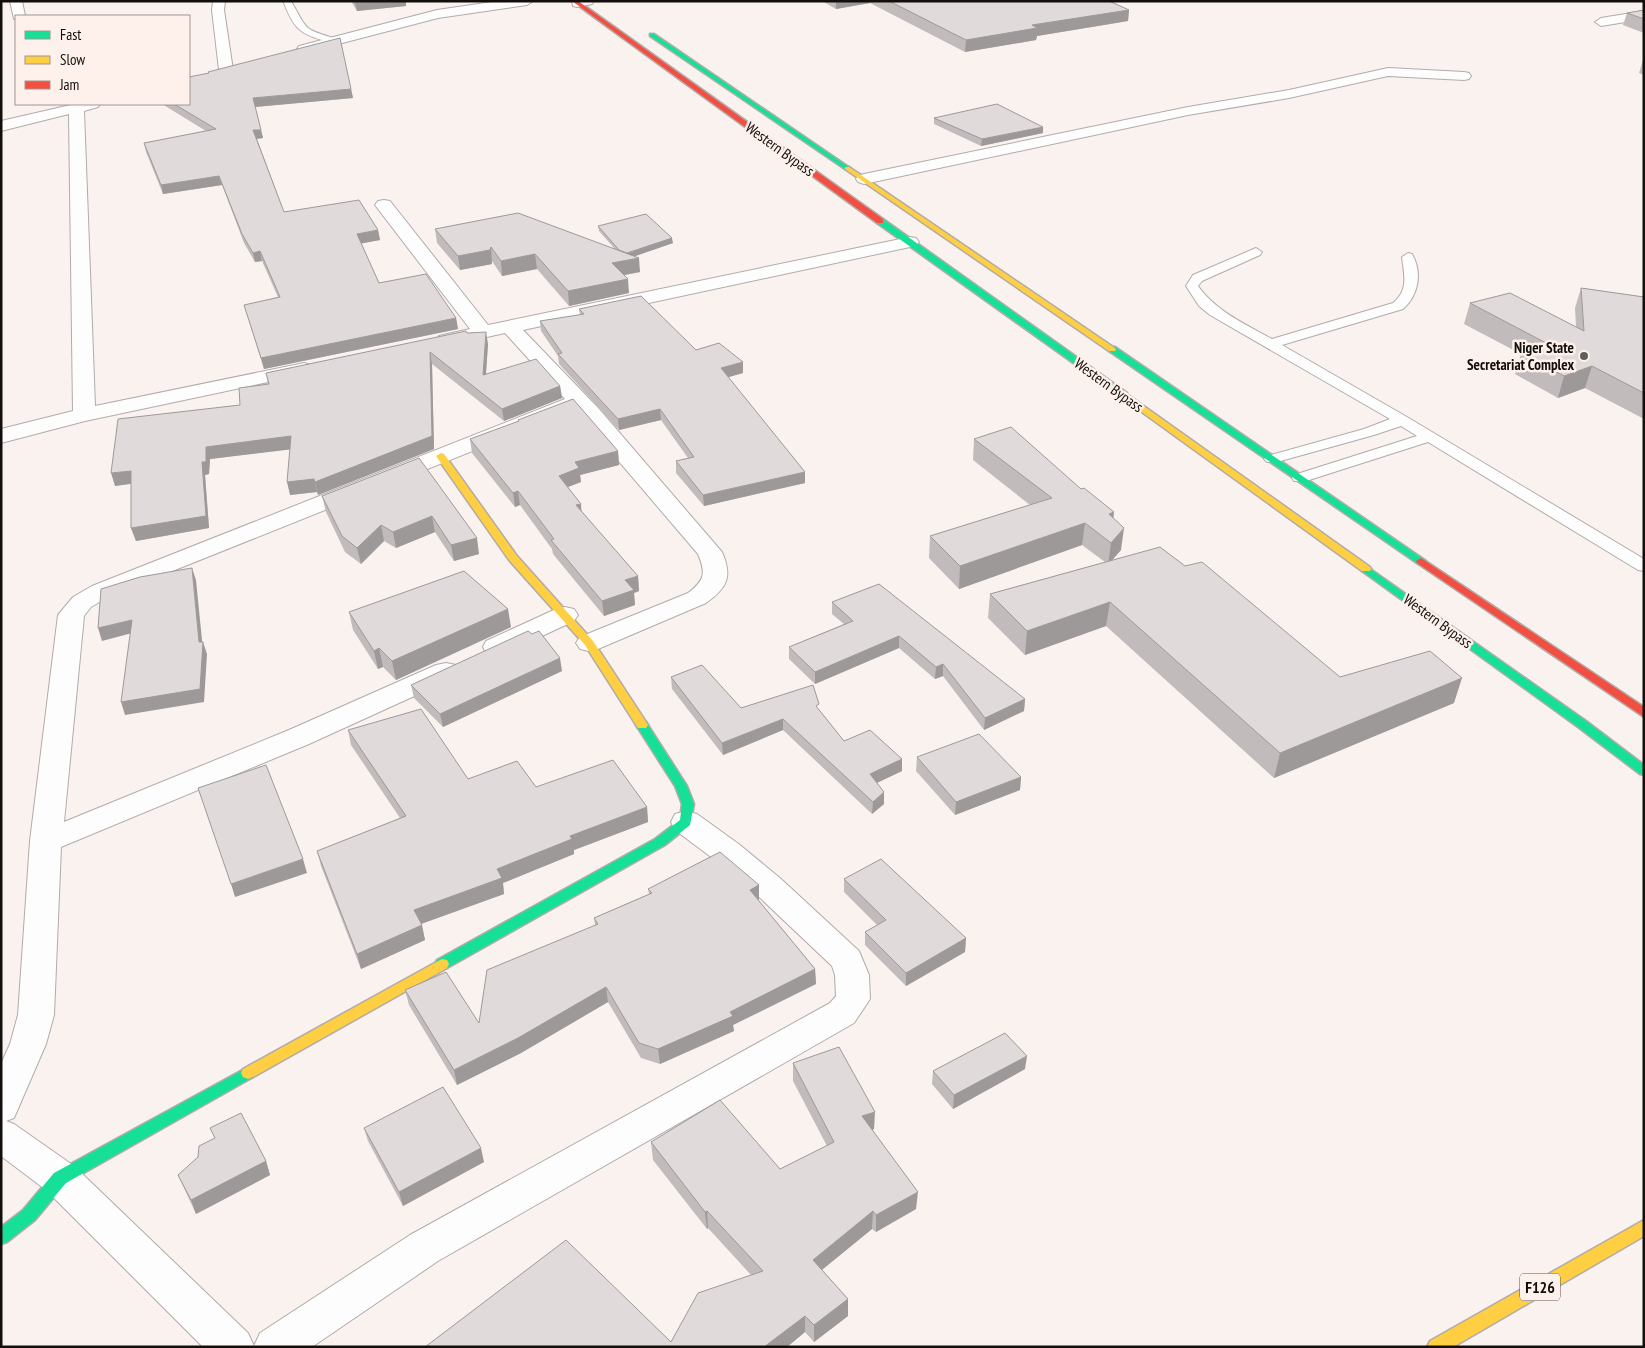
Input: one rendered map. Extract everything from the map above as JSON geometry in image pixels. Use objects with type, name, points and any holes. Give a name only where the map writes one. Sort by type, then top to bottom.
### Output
[{"type":"main road","name":"Western Bypass","points":[[580,2],[1644,770]]},
{"type":"main road","name":"Western Bypass","points":[[644,29],[1644,713]]},
{"type":"main road","points":[[1,1236],[29,1215],[60,1178],[660,842],[686,822],[688,804],[681,786],[589,643],[513,558],[440,456]]},
{"type":"main road","name":"F126","points":[[1436,1347],[1644,1227]]},
{"type":"street","points":[[16,1],[19,15]]},
{"type":"street","points":[[219,1],[218,10],[226,70]]},
{"type":"street","points":[[289,53],[419,18],[482,4],[527,1]]},
{"type":"street","points":[[1630,4],[1644,10]]},
{"type":"street","points":[[1601,22],[1644,15]]},
{"type":"street","points":[[864,179],[1188,111],[1289,94],[1388,72],[1464,76]]},
{"type":"street","points":[[1,126],[46,109],[76,108],[90,105]]},
{"type":"street","points":[[76,108],[84,415]]},
{"type":"street","points":[[384,205],[484,332]]},
{"type":"street","points":[[425,344],[910,242]]},
{"type":"street","points":[[510,326],[579,401],[710,552],[717,566],[716,578],[710,590],[697,598],[589,643]]},
{"type":"street","points":[[1,436],[84,415],[318,366]]},
{"type":"street","points":[[1,1107],[28,1044],[36,1015],[46,841],[71,615],[82,602],[100,592],[579,401]]},
{"type":"street","points":[[46,841],[299,737],[565,615]]},
{"type":"street","points":[[276,1347],[424,1248],[842,1013],[853,999],[852,975],[847,960],[759,877],[717,842],[686,822]]},
{"type":"street","points":[[1,1136],[60,1178],[233,1347]]},
{"type":"lane","points":[[288,3],[297,25],[303,30],[334,41]]},
{"type":"lane","points":[[1256,252],[1197,278],[1192,286],[1201,299],[1215,312],[1402,420],[1644,566]]},
{"type":"lane","points":[[1271,344],[1398,306],[1407,299],[1412,291],[1408,257]]},
{"type":"lane","points":[[1272,459],[1369,432],[1402,420]]},
{"type":"lane","points":[[1300,478],[1429,437]]},
{"type":"building","points":[[354,1],[380,1],[355,3]]},
{"type":"building","points":[[889,1],[1109,1],[1129,10],[1032,25],[1037,28],[966,40]]},
{"type":"building","points":[[1644,10],[1644,19],[1627,13]]},
{"type":"building","points":[[340,38],[351,89],[253,98],[261,130],[253,130],[284,212],[359,200],[378,230],[357,234],[379,283],[426,274],[456,318],[261,358],[244,305],[280,297],[260,251],[253,253],[242,234],[219,176],[161,185],[144,143],[216,129],[176,105],[190,105],[190,77]]},
{"type":"building","points":[[997,104],[1043,127],[982,139],[934,118]]},
{"type":"building","points":[[518,213],[639,258],[612,263],[628,279],[568,291],[535,254],[501,261],[491,247],[490,250],[458,256],[435,229]]},
{"type":"building","points":[[646,214],[672,238],[627,253],[619,250],[598,226]]},
{"type":"building","points":[[1581,288],[1644,297],[1644,393],[1592,366],[1564,376],[1521,352],[1548,344],[1470,303],[1510,293],[1584,331]]},
{"type":"building","points":[[641,296],[696,350],[719,343],[743,362],[721,368],[805,472],[703,495],[676,461],[694,457],[660,409],[618,419],[558,354],[562,353],[540,321],[584,314],[579,309]]},
{"type":"building","points":[[466,331],[467,333],[486,332],[483,375],[536,359],[560,386],[502,409],[430,352],[432,436],[315,482],[314,479],[287,482],[291,436],[206,447],[206,462],[202,462],[206,516],[131,528],[131,471],[111,473],[118,419],[240,405],[239,388],[269,384],[266,373]]},
{"type":"building","points":[[573,399],[618,451],[575,462],[579,468],[559,476],[581,504],[576,505],[638,576],[625,580],[634,590],[602,601],[551,540],[554,539],[518,491],[513,493],[470,439]]},
{"type":"building","points":[[1011,427],[1081,489],[1084,488],[1114,512],[1109,514],[1124,528],[1111,543],[1085,523],[960,566],[930,536],[1052,498],[974,439]]},
{"type":"building","points":[[419,458],[477,538],[451,545],[432,516],[393,532],[381,525],[357,548],[342,536],[322,496]]},
{"type":"building","points":[[1160,547],[1185,566],[1202,562],[1340,677],[1430,651],[1462,678],[1280,753],[1110,602],[1027,631],[990,594]]},
{"type":"building","points":[[192,568],[199,642],[203,642],[200,689],[121,702],[132,620],[98,628],[101,589],[140,577]]},
{"type":"building","points":[[464,571],[508,609],[392,661],[379,648],[374,651],[349,612]]},
{"type":"building","points":[[879,584],[1025,699],[985,718],[943,664],[936,667],[899,636],[815,672],[789,647],[853,621],[832,602]]},
{"type":"building","points":[[528,631],[532,634],[539,631],[560,658],[440,714],[411,685]]},
{"type":"building","points":[[702,665],[741,708],[813,685],[819,704],[816,706],[844,741],[870,730],[902,759],[870,774],[884,792],[873,802],[783,719],[722,743],[671,677]]},
{"type":"building","points":[[421,709],[468,779],[517,761],[536,787],[613,760],[647,807],[570,836],[572,839],[497,869],[502,878],[414,910],[422,925],[357,954],[317,851],[406,816],[348,730]]},
{"type":"building","points":[[979,734],[1021,777],[956,802],[917,757]]},
{"type":"building","points":[[266,765],[303,859],[231,884],[198,788]]},
{"type":"building","points":[[720,852],[759,885],[750,890],[815,969],[730,1012],[733,1016],[658,1049],[639,1043],[606,987],[518,1038],[454,1070],[405,990],[446,972],[479,1023],[487,970],[598,924],[594,918],[652,893],[648,889]]},
{"type":"building","points":[[881,859],[966,938],[906,973],[865,932],[886,920],[844,879]]},
{"type":"building","points":[[1005,1033],[1027,1056],[954,1095],[933,1071]]},
{"type":"building","points":[[839,1047],[875,1112],[862,1116],[918,1192],[876,1215],[873,1211],[813,1260],[848,1299],[814,1325],[805,1316],[764,1347],[425,1347],[566,1240],[671,1342],[698,1293],[763,1271],[707,1211],[705,1212],[651,1142],[720,1100],[780,1169],[834,1142],[793,1063]]},
{"type":"building","points":[[443,1087],[481,1148],[399,1192],[364,1128]]},
{"type":"building","points":[[241,1113],[266,1161],[191,1200],[178,1175],[198,1157],[199,1146],[215,1138],[210,1128]]},
{"type":"traffic: fast","points":[[652,35],[847,168]]},
{"type":"traffic: fast","points":[[880,221],[1124,395]]},
{"type":"traffic: fast","points":[[1112,349],[1421,561]]},
{"type":"traffic: fast","points":[[1366,569],[1582,724],[1644,771]]},
{"type":"traffic: fast","points":[[442,964],[660,842],[686,822],[688,804],[681,786],[642,725]]},
{"type":"traffic: fast","points":[[1,1237],[29,1215],[60,1178],[248,1073]]},
{"type":"traffic: slow","points":[[847,168],[1112,349]]},
{"type":"traffic: slow","points":[[1124,395],[1366,569]]},
{"type":"traffic: slow","points":[[441,456],[513,558],[589,643],[642,725]]},
{"type":"traffic: slow","points":[[248,1073],[442,964]]},
{"type":"traffic: slow","points":[[1436,1347],[1644,1227]]},
{"type":"traffic: jam","points":[[574,1],[880,221]]},
{"type":"traffic: jam","points":[[1421,561],[1644,713]]},
{"type":"place","name":"Niger State Secretariat Complex","points":[[1584,356]]}]
